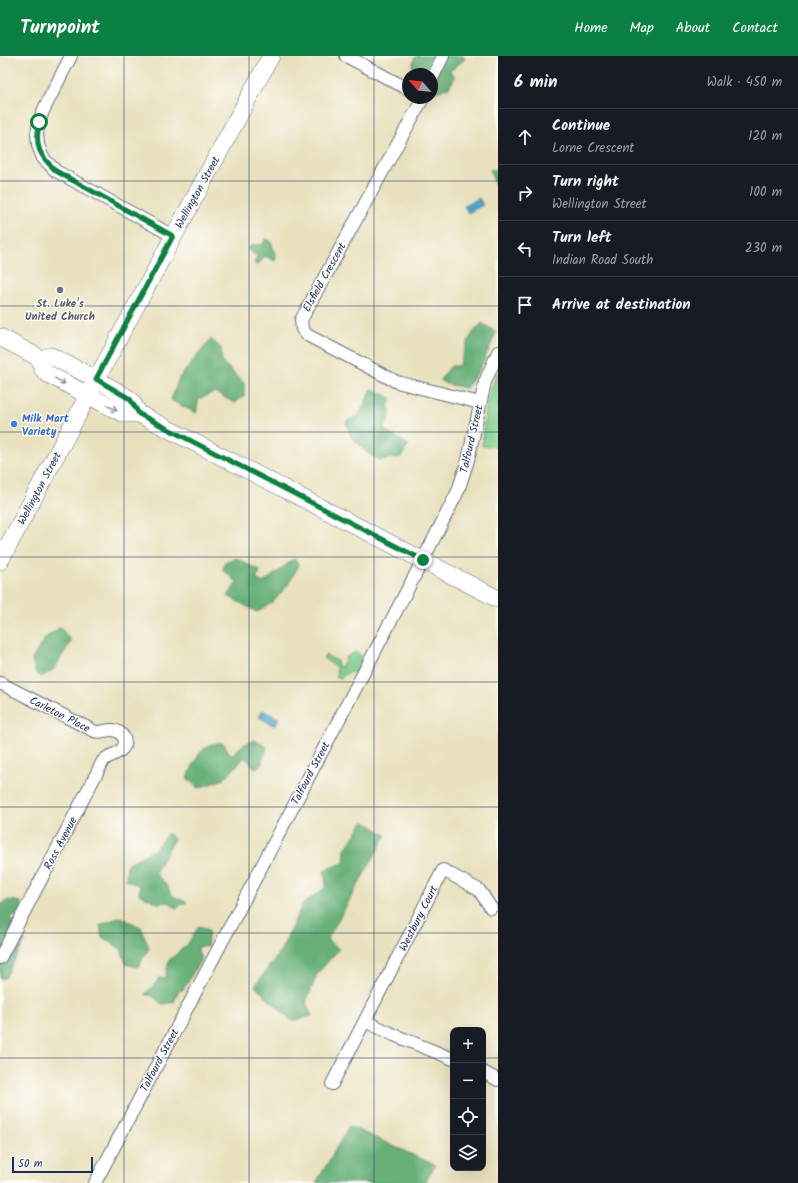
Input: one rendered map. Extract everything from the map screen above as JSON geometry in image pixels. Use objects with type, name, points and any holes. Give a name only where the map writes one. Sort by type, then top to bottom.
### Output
[{"type":"main road","name":"Wellington Street","points":[[0,561],[96,379],[271,56]]},
{"type":"main road","points":[[0,337],[40,359],[51,356],[96,379],[130,399],[139,414]]},
{"type":"main road","points":[[40,359],[42,368],[46,373],[122,414],[139,414],[498,599]]},
{"type":"street","points":[[71,56],[39,122],[37,134],[38,145],[43,158],[56,171],[173,236]]},
{"type":"street","points":[[346,56],[402,86]]},
{"type":"street","points":[[437,68],[443,56]]},
{"type":"street","name":"Elsfield Crescent","points":[[420,104],[301,320],[302,329],[307,335],[396,382],[480,403]]},
{"type":"street","name":"Talfourd Street","points":[[95,1183],[423,560],[458,490],[468,460],[485,382],[498,352]]},
{"type":"street","name":"Carleton Place","points":[[0,683],[94,732],[97,733],[114,730],[122,735]]},
{"type":"street","name":"Ross Avenue","points":[[0,958],[103,761],[107,757],[119,752],[124,747],[125,742],[122,735]]},
{"type":"street","name":"Westbury Court","points":[[332,1084],[443,870],[479,890],[491,908]]},
{"type":"street","points":[[366,1021],[394,1035],[450,1058]]},
{"type":"street","points":[[486,1074],[498,1080]]},
{"type":"green space","points":[[417,56],[463,56],[465,59],[450,71],[455,77],[449,87],[438,91],[438,68],[412,68],[414,59]]},
{"type":"green space","points":[[498,168],[498,193],[490,170],[497,170]]},
{"type":"green space","points":[[266,239],[271,241],[276,258],[275,261],[265,256],[257,266],[254,263],[257,256],[247,249],[252,245],[262,245]]},
{"type":"green space","points":[[482,323],[496,332],[480,369],[466,388],[446,384],[440,380],[451,366],[459,366],[470,338]]},
{"type":"green space","points":[[211,339],[221,348],[222,362],[244,383],[244,396],[235,403],[214,392],[199,399],[196,413],[171,400],[179,378]]},
{"type":"green space","points":[[498,370],[498,447],[482,446],[487,401]]},
{"type":"green space","points":[[372,389],[392,398],[388,406],[391,412],[384,430],[409,445],[401,457],[380,460],[367,453],[351,437],[346,422],[358,416]]},
{"type":"green space","points":[[236,558],[260,571],[256,579],[263,583],[294,559],[299,565],[287,586],[273,602],[257,612],[228,596],[237,582],[223,570],[225,562]]},
{"type":"green space","points":[[60,627],[71,641],[54,669],[42,677],[36,674],[32,660],[44,639]]},
{"type":"green space","points":[[356,652],[360,655],[362,667],[357,672],[349,672],[341,678],[337,677],[336,667],[323,658],[325,655],[337,661],[338,666],[342,667],[346,657]]},
{"type":"green space","points":[[254,740],[267,747],[261,765],[255,768],[245,757],[224,779],[198,788],[187,778],[196,759],[204,749],[209,746],[223,743],[231,755],[243,745]]},
{"type":"green space","points":[[364,821],[386,835],[327,940],[339,949],[317,974],[306,1003],[312,1016],[292,1021],[255,986],[281,950],[302,905],[326,887],[324,870],[344,863],[345,849]]},
{"type":"green space","points":[[168,833],[174,839],[155,873],[167,885],[171,895],[187,902],[176,908],[169,902],[158,903],[139,894],[140,886],[126,880],[127,864],[155,849]]},
{"type":"green space","points":[[9,900],[21,902],[23,910],[17,917],[13,916],[10,919],[14,925],[10,935],[25,941],[5,978],[0,978],[0,910],[2,904]]},
{"type":"green space","points":[[120,917],[141,927],[149,948],[138,967],[126,964],[121,949],[102,937],[100,925]]},
{"type":"green space","points":[[199,926],[209,930],[207,947],[199,946],[198,951],[201,959],[183,990],[179,990],[174,1002],[162,1004],[153,996],[145,994],[159,978],[165,978],[169,960],[187,945]]},
{"type":"green space","points":[[349,1126],[435,1165],[425,1183],[316,1183]]},
{"type":"water","points":[[479,198],[483,205],[468,213],[464,206]]},
{"type":"water","points":[[262,710],[279,718],[275,726],[259,717]]},
{"type":"place","name":"St. Luke's United Church","points":[[60,290]]},
{"type":"place","name":"Milk Mart Variety","points":[[14,424]]},
{"type":"route","points":[[39,122],[37,134],[38,145],[43,158],[56,171],[173,236],[96,379],[130,399],[139,414],[423,560]]}]
